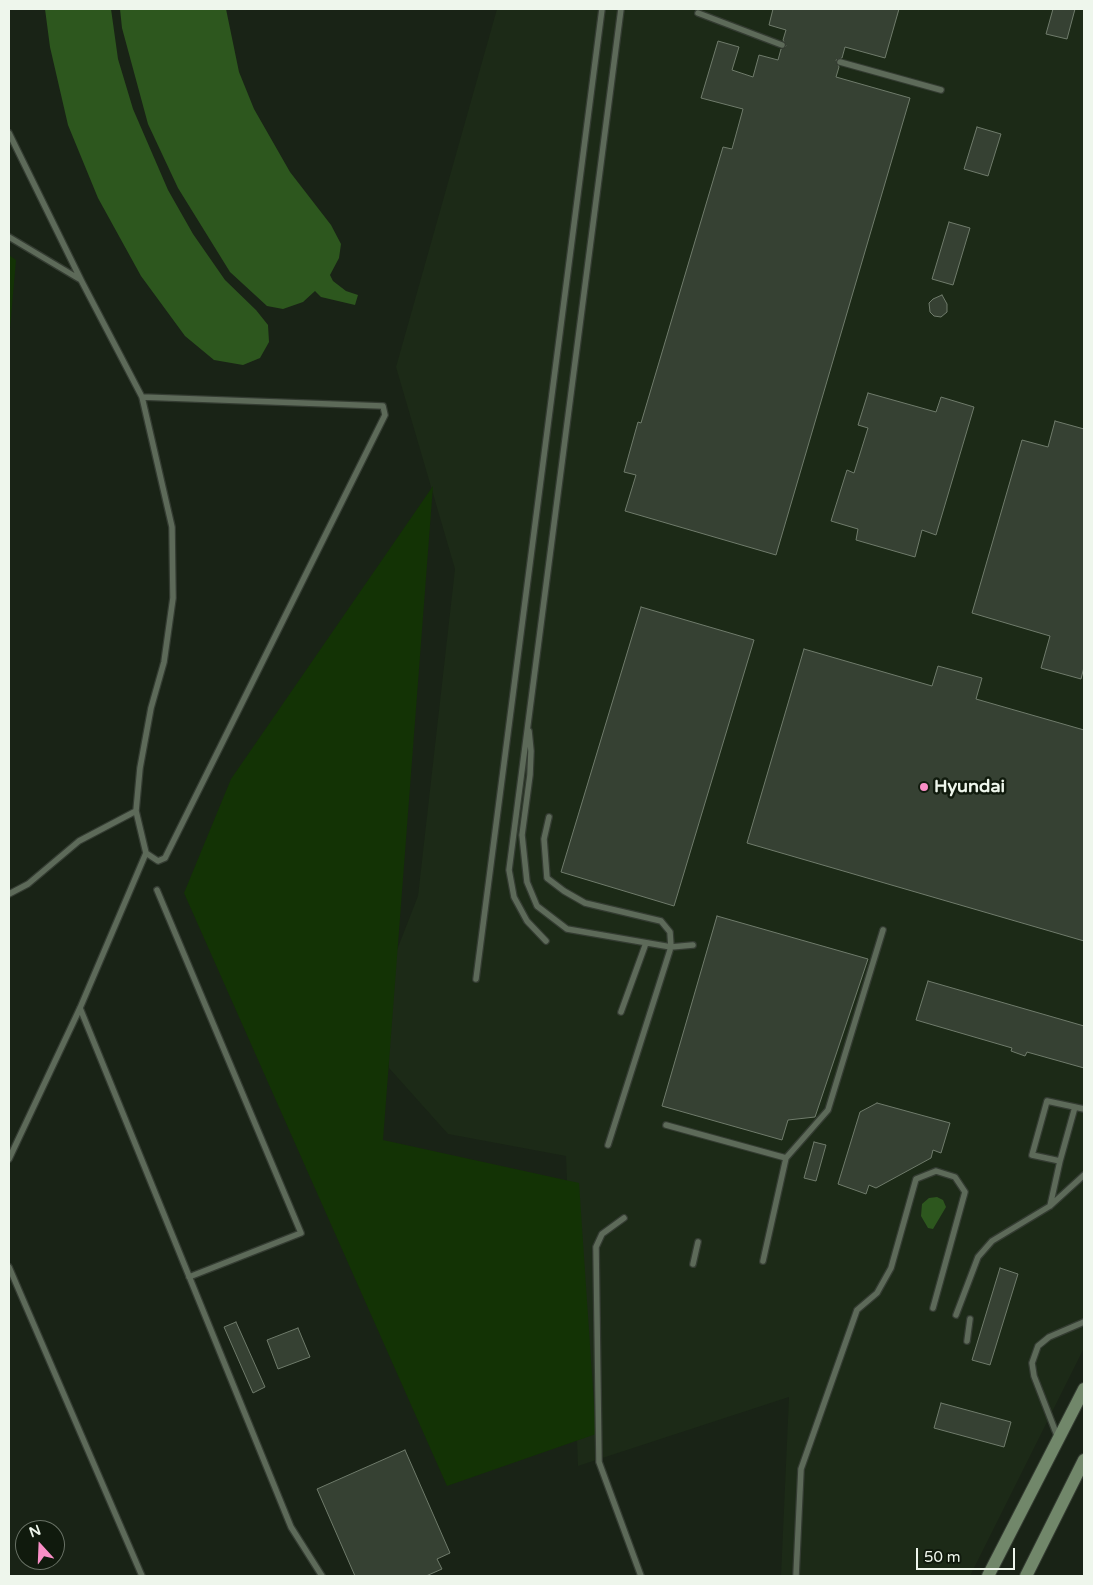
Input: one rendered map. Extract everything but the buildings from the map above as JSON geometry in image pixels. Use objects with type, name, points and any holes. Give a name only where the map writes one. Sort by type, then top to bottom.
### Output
[{"type":"main road","points":[[988,1576],[1084,1389]]},
{"type":"main road","points":[[1026,1576],[1084,1460]]},
{"type":"lane","points":[[476,979],[602,9]]},
{"type":"lane","points":[[546,941],[527,922],[514,897],[509,870],[621,9]]},
{"type":"lane","points":[[698,13],[782,44]]},
{"type":"lane","points":[[840,62],[941,90]]},
{"type":"lane","points":[[9,133],[81,280],[142,397],[172,527],[173,598],[164,662],[151,708],[140,768],[136,811],[146,853],[80,1008],[9,1159]]},
{"type":"lane","points":[[9,237],[81,280]]},
{"type":"lane","points":[[142,397],[383,406],[385,416],[165,858],[158,861],[146,853]]},
{"type":"lane","points":[[528,724],[531,751],[530,775],[522,835],[527,882],[537,906],[567,929],[672,947],[693,945]]},
{"type":"lane","points":[[9,894],[28,884],[79,841],[136,811]]},
{"type":"lane","points":[[549,817],[544,840],[547,878],[585,904],[660,921],[670,932],[672,947],[608,1145]]},
{"type":"lane","points":[[157,890],[301,1233],[189,1277]]},
{"type":"lane","points":[[763,1261],[786,1158],[828,1110],[883,930]]},
{"type":"lane","points":[[622,1012],[646,943]]},
{"type":"lane","points":[[80,1008],[291,1527],[322,1576]]},
{"type":"lane","points":[[1060,1161],[1032,1155],[1047,1101],[1084,1109]]},
{"type":"lane","points":[[1050,1206],[1075,1107]]},
{"type":"lane","points":[[666,1125],[786,1158]]},
{"type":"lane","points":[[796,1576],[800,1469],[857,1310],[877,1293],[891,1268],[916,1179],[936,1171],[955,1177],[965,1192],[933,1308]]},
{"type":"lane","points":[[956,1315],[978,1257],[992,1241],[1050,1206],[1084,1176]]},
{"type":"lane","points":[[624,1218],[602,1234],[596,1247],[599,1462],[641,1576]]},
{"type":"lane","points":[[693,1264],[698,1242]]},
{"type":"lane","points":[[9,1267],[142,1576]]},
{"type":"lane","points":[[968,1341],[970,1319]]},
{"type":"lane","points":[[1058,1440],[1034,1376],[1032,1363],[1038,1346],[1050,1337],[1084,1322]]},
{"type":"shaded area","points":[[45,9],[111,9],[118,59],[133,109],[168,190],[193,234],[225,280],[256,310],[268,325],[269,342],[260,358],[243,365],[214,360],[185,336],[141,276],[98,198],[68,125],[50,47]]},
{"type":"shaded area","points":[[120,9],[226,9],[239,72],[254,109],[290,172],[331,225],[341,244],[339,258],[330,275],[333,281],[346,291],[358,295],[355,305],[321,297],[315,291],[303,302],[283,309],[267,306],[230,272],[178,188],[148,124],[122,28]]},
{"type":"shaded area","points":[[497,9],[1084,9],[1084,1348],[970,1576],[781,1576],[789,1397],[578,1466],[566,1156],[448,1134],[389,1068],[386,978],[418,896],[455,569],[396,367]]},
{"type":"shaded area","points":[[9,255],[16,260],[9,340]]},
{"type":"shaded area","points":[[433,486],[383,1140],[579,1183],[596,1434],[447,1486],[184,893],[231,779]]},
{"type":"shaded area","points":[[937,1197],[943,1200],[946,1207],[933,1229],[928,1228],[921,1216],[922,1204],[929,1198]]},
{"type":"place","name":"Hyundai","points":[[924,787]]}]
